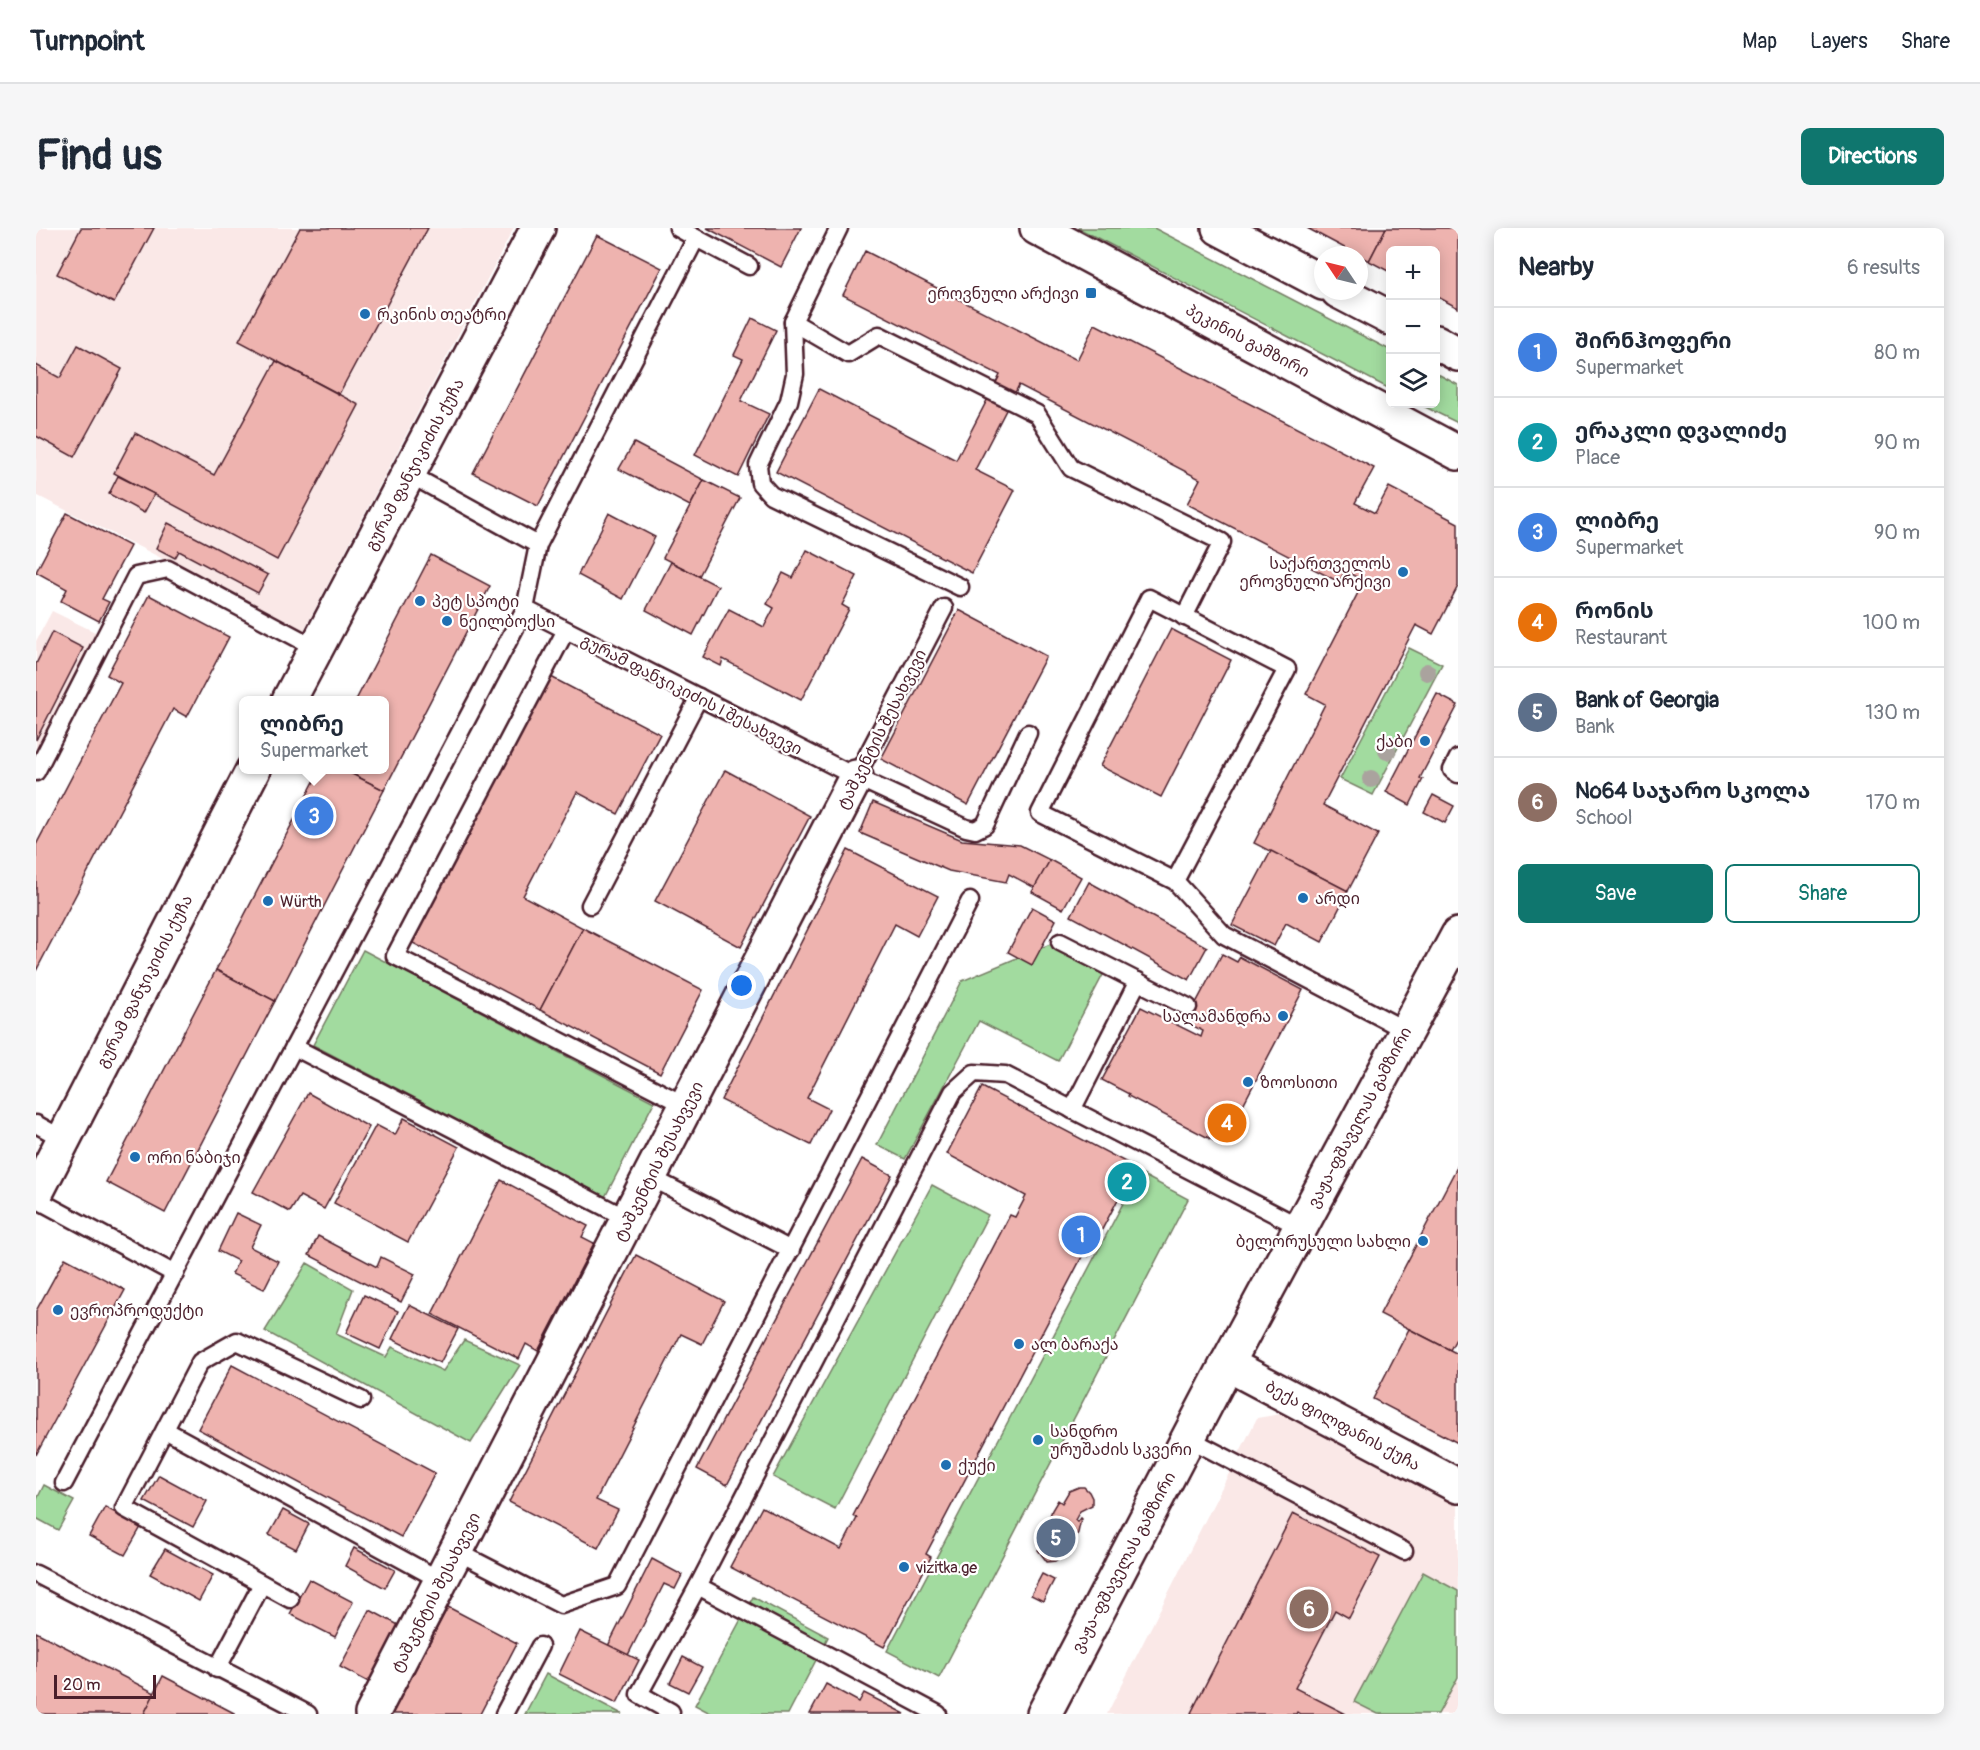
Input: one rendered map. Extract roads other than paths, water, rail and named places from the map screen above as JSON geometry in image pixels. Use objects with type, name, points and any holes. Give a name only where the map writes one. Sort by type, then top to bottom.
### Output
[{"type":"main road","name":"გურამ ფანჯიკიძის ქუჩა","points":[[291,696],[538,228]]},
{"type":"main road","name":"პეკინის გამზირი","points":[[1037,228],[1458,453]]},
{"type":"main road","points":[[1219,228],[1314,278]]},
{"type":"main road","points":[[1355,300],[1386,316]]},
{"type":"main road","points":[[1440,344],[1458,354]]},
{"type":"main road","name":"გურამ ფანჯიკიძის ქუჩა","points":[[36,1193],[50,1131],[252,774]]},
{"type":"main road","name":"ტაშკენტის შესახვევი","points":[[372,1714],[856,777]]},
{"type":"main road","name":"ვაჟა-ფშაველას გამზირი","points":[[1044,1714],[1227,1364],[1458,934]]},
{"type":"main road","name":"ბექა ფილფანის ქუჩა","points":[[1227,1364],[1458,1486]]},
{"type":"lane","points":[[678,228],[749,266]]},
{"type":"lane","points":[[838,228],[793,322],[795,374],[789,401],[758,465],[760,483],[771,495],[960,587]]},
{"type":"lane","points":[[64,1483],[525,609],[538,545],[696,238]]},
{"type":"lane","points":[[793,322],[848,354],[879,335],[1037,414],[1071,468],[1222,542],[1184,617]]},
{"type":"lane","points":[[409,474],[538,545]]},
{"type":"lane","points":[[36,772],[136,576],[168,569],[316,648]]},
{"type":"lane","points":[[1175,881],[1287,669],[1149,598],[1040,813],[1175,881],[1224,934],[1406,1030]]},
{"type":"lane","name":"ტაშკენტის შესახვევი","points":[[856,777],[944,608]]},
{"type":"lane","name":"გურამ ფანჯიკიძის I შესახვევი","points":[[525,609],[856,777],[966,828],[975,830],[985,825],[1028,733]]},
{"type":"lane","points":[[566,630],[395,956],[687,1106]]},
{"type":"lane","points":[[590,905],[699,697]]},
{"type":"lane","points":[[1458,758],[1452,771],[1458,774]]},
{"type":"lane","points":[[456,1551],[561,1605],[617,1586],[969,901]]},
{"type":"lane","points":[[1060,942],[1188,1007]]},
{"type":"lane","points":[[1072,1110],[1138,981]]},
{"type":"lane","points":[[294,1047],[628,1219]]},
{"type":"lane","points":[[670,1714],[671,1712],[639,1694],[698,1586],[953,1092],[974,1073],[1005,1075],[1300,1227]]},
{"type":"lane","points":[[650,1177],[791,1251]]},
{"type":"lane","points":[[36,1200],[175,1274]]},
{"type":"lane","points":[[290,1599],[124,1508],[200,1362],[237,1341],[361,1400]]},
{"type":"lane","points":[[165,1430],[440,1580]]},
{"type":"lane","points":[[1188,1438],[1404,1551]]},
{"type":"lane","points":[[36,1574],[308,1714]]},
{"type":"lane","points":[[217,1669],[262,1584]]},
{"type":"lane","points":[[698,1586],[938,1714]]},
{"type":"lane","points":[[504,1714],[540,1646]]},
{"type":"place","name":"ეროვნული არქივი","points":[[1091,293]]},
{"type":"place","name":"რკინის თეატრი","points":[[365,314]]},
{"type":"place","name":"საქართველოს ეროვნული არქივი","points":[[1403,572]]},
{"type":"place","name":"პეტ სპოტი","points":[[420,601]]},
{"type":"place","name":"ნეილბოქსი","points":[[447,621]]},
{"type":"place","name":"ქაბი","points":[[1425,741]]},
{"type":"place","name":"ლიბრე","points":[[314,816]]},
{"type":"place","name":"არდი","points":[[1303,898]]},
{"type":"place","name":"Würth","points":[[268,901]]},
{"type":"place","name":"სალამანდრა","points":[[1283,1016]]},
{"type":"place","name":"ზოოსითი","points":[[1248,1082]]},
{"type":"place","name":"რონის","points":[[1227,1123]]},
{"type":"place","name":"ორი ნაბიჯი","points":[[135,1157]]},
{"type":"place","name":"ერაკლი დვალიძე","points":[[1127,1182]]},
{"type":"place","name":"შირნჰოფერი","points":[[1081,1235]]},
{"type":"place","name":"ბელორუსული სახლი","points":[[1423,1241]]},
{"type":"place","name":"ევროპროდუქტი","points":[[58,1310]]},
{"type":"place","name":"ალ ბარაქა","points":[[1019,1344]]},
{"type":"place","name":"სანდრო ურუშაძის სკვერი","points":[[1038,1440]]},
{"type":"place","name":"ქუქი","points":[[946,1465]]},
{"type":"place","name":"Bank of Georgia","points":[[1056,1538]]},
{"type":"place","name":"vizitka.ge","points":[[904,1567]]},
{"type":"place","name":"№64 საჯარო სკოლა","points":[[1309,1609]]}]
